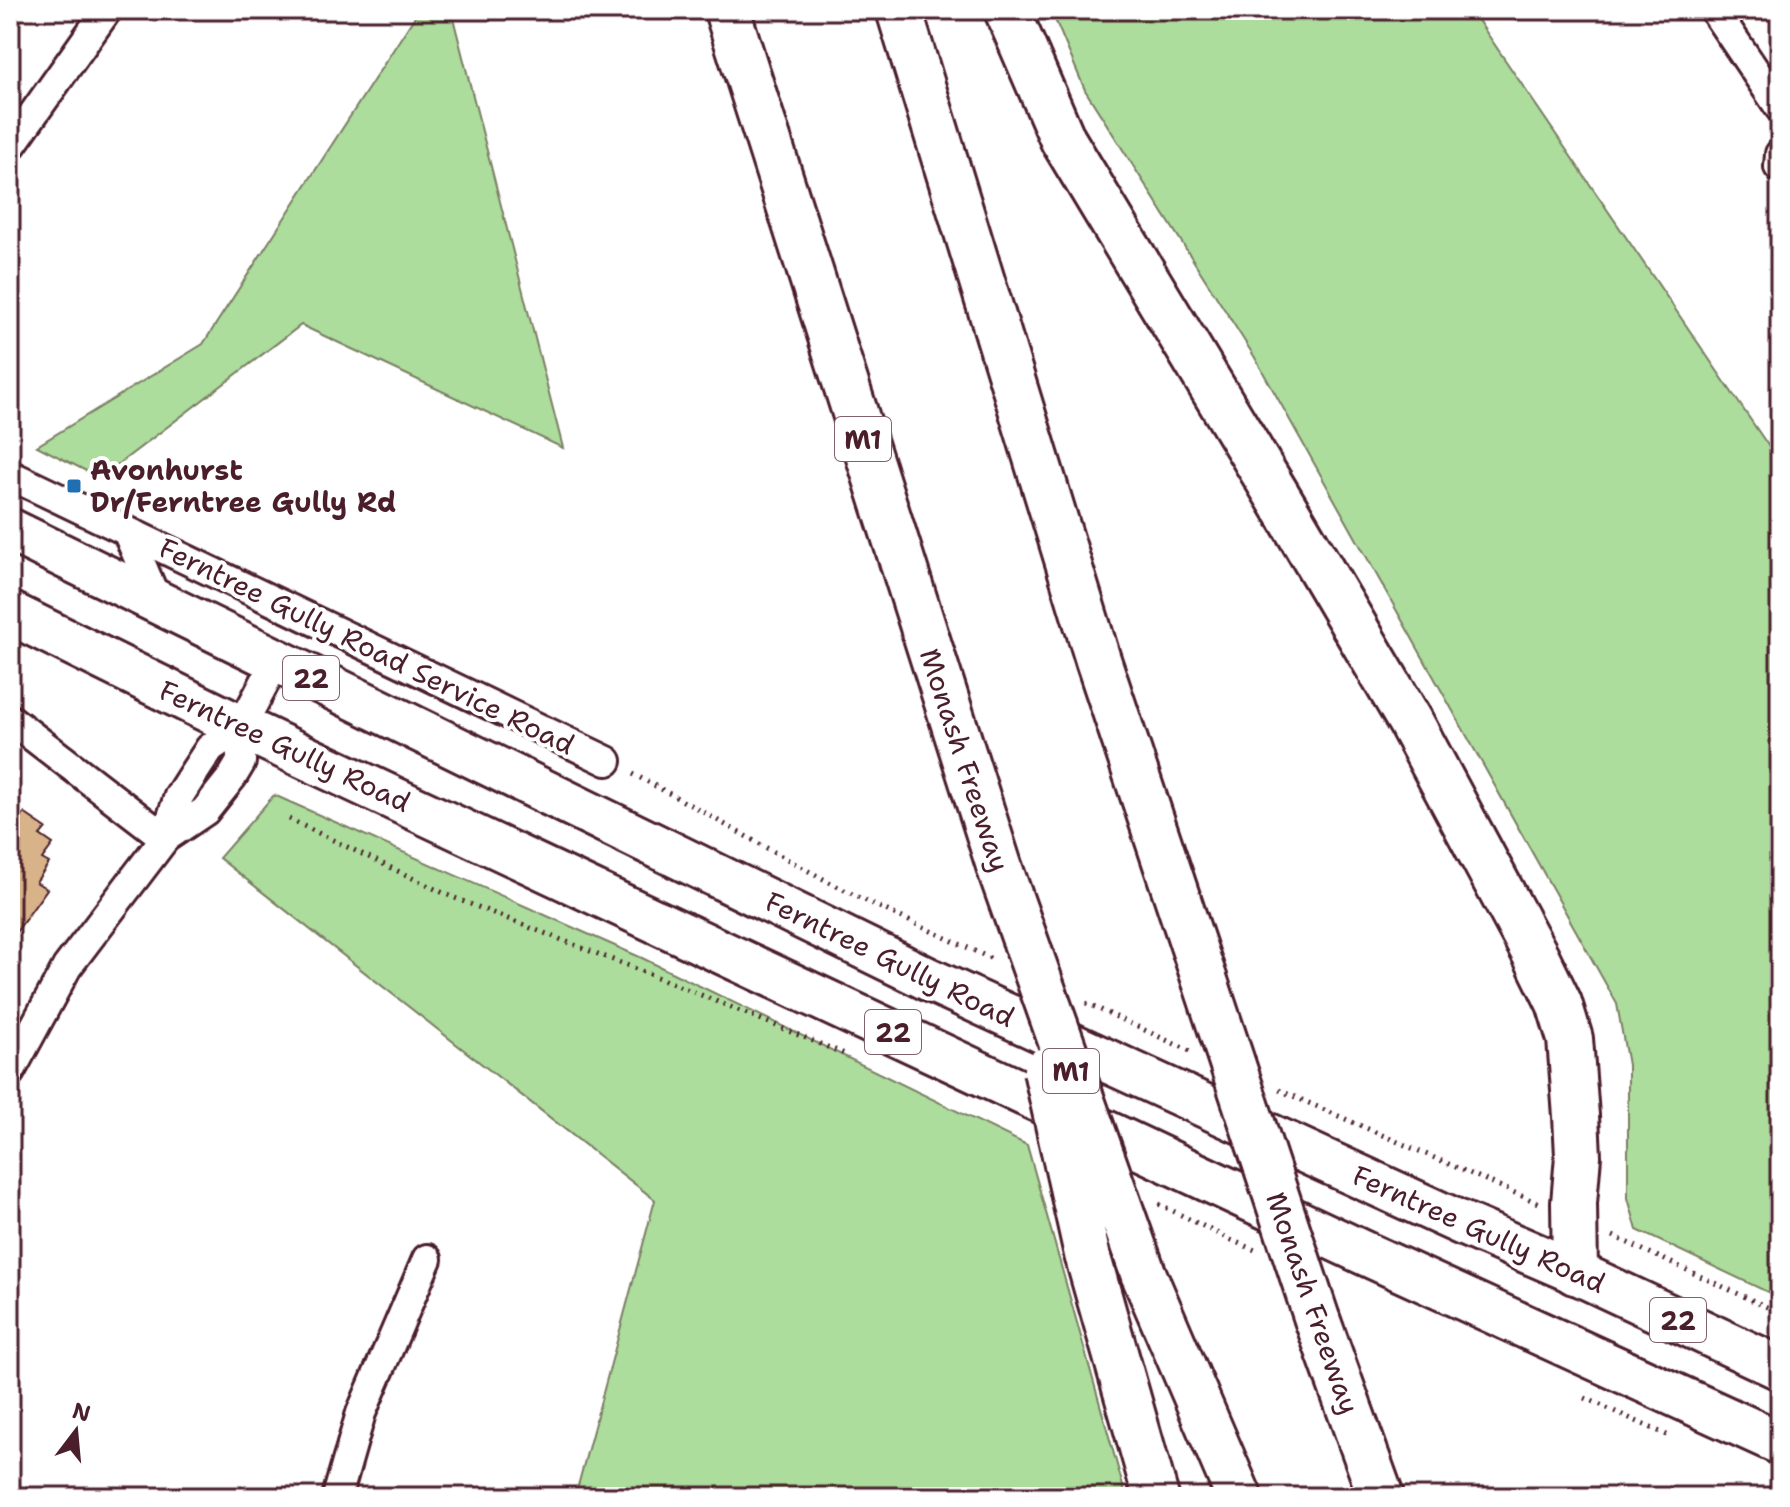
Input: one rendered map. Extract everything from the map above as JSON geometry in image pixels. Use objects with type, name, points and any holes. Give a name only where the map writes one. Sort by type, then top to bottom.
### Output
[{"type":"highway","name":"Monash Freeway","points":[[727,10],[1000,869],[1143,1273],[1239,1497]]},
{"type":"highway","name":"Monash Freeway","points":[[899,10],[1098,660],[1317,1319],[1381,1497]]},
{"type":"highway","points":[[1007,10],[1063,140],[1410,721],[1559,1003],[1570,1039],[1574,1076],[1578,1156],[1575,1272]]},
{"type":"highway","points":[[1000,869],[1087,1254],[1156,1497]]},
{"type":"main road","name":"Ferntree Gully Road","points":[[10,530],[928,979],[1780,1368]]},
{"type":"main road","name":"Ferntree Gully Road","points":[[10,613],[241,727],[1364,1253],[1780,1443]]},
{"type":"street","points":[[10,147],[107,10]]},
{"type":"street","points":[[1714,10],[1780,108]]},
{"type":"street","name":"Ferntree Gully Road Service Road","points":[[10,475],[607,761]]},
{"type":"street","name":"Ferntree Gully Road Service Road","points":[[127,531],[158,604]]},
{"type":"street","points":[[10,1072],[67,967],[165,838],[205,811],[232,777],[241,762],[241,727],[276,661]]},
{"type":"street","points":[[10,719],[165,838]]},
{"type":"street","points":[[337,1497],[361,1413],[427,1259]]},
{"type":"path","points":[[1514,1194],[1574,1218],[1780,1313]]},
{"type":"green space","points":[[419,10],[451,10],[563,448],[301,325],[100,478],[37,446],[203,344]]},
{"type":"green space","points":[[1051,10],[1471,10],[1780,463],[1780,1298],[1637,1230],[1628,1198],[1628,1065],[1617,1004],[1254,356],[1085,90]]},
{"type":"green space","points":[[274,795],[642,958],[1027,1145],[1126,1497],[575,1497],[655,1200],[219,858]]},
{"type":"building","points":[[24,813],[46,828],[40,835],[53,844],[42,859],[49,863],[36,882],[47,889],[14,935],[10,932],[10,832]]},
{"type":"place","name":"Avonhurst Dr/Ferntree Gully Rd","points":[[74,486]]}]
